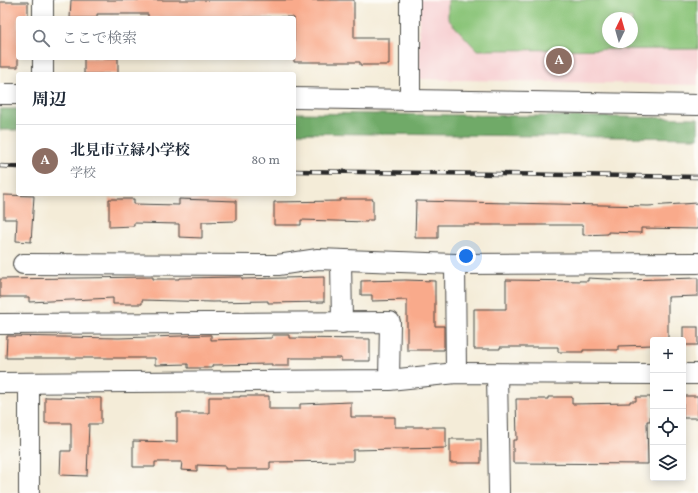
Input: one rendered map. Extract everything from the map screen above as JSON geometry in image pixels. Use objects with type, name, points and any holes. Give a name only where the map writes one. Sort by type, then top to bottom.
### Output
[{"type":"street","points":[[43,0],[43,16]]},
{"type":"street","points":[[410,0],[410,100]]},
{"type":"street","points":[[43,60],[43,72]]},
{"type":"street","points":[[0,94],[16,94]]},
{"type":"street","points":[[296,98],[698,105]]},
{"type":"street","points":[[23,264],[278,265],[318,259],[455,264],[698,264]]},
{"type":"street","points":[[341,260],[342,323]]},
{"type":"street","points":[[455,264],[456,373]]},
{"type":"street","points":[[0,324],[390,322],[390,380]]},
{"type":"street","points":[[0,383],[29,384],[390,380],[456,373],[650,374]]},
{"type":"street","points":[[496,374],[499,493]]},
{"type":"street","points":[[686,374],[698,374]]},
{"type":"street","points":[[29,384],[29,493]]},
{"type":"shaded area","points":[[419,0],[698,0],[698,85],[419,79]]},
{"type":"green space","points":[[448,0],[698,0],[698,49],[477,50],[448,19]]},
{"type":"green space","points":[[0,109],[16,109],[16,130],[0,130]]},
{"type":"green space","points":[[296,113],[698,118],[698,138],[296,133]]},
{"type":"building","points":[[71,0],[354,0],[354,38],[389,38],[389,65],[360,65],[360,62],[294,62],[294,60],[296,60],[296,16],[148,16],[148,14],[97,14],[97,16],[70,16]]},
{"type":"building","points":[[0,2],[28,2],[28,16],[16,16],[16,60],[18,60],[18,67],[0,67]]},
{"type":"building","points":[[84,60],[118,60],[118,72],[84,72]]},
{"type":"building","points":[[4,195],[34,196],[31,242],[16,241],[17,219],[4,219]]},
{"type":"building","points":[[109,199],[134,199],[134,204],[179,205],[179,199],[236,201],[236,221],[202,222],[202,238],[179,237],[179,224],[134,223],[134,226],[109,227]]},
{"type":"building","points":[[340,199],[373,199],[373,220],[367,220],[367,222],[301,220],[301,225],[274,225],[274,202],[340,201]]},
{"type":"building","points":[[416,201],[648,206],[698,203],[698,229],[641,228],[641,233],[608,232],[608,234],[583,235],[583,225],[438,225],[438,238],[415,238]]},
{"type":"building","points":[[153,277],[153,279],[179,279],[242,277],[242,279],[324,277],[324,302],[268,303],[268,301],[213,302],[142,300],[142,304],[113,304],[113,298],[29,302],[29,297],[0,297],[0,279]]},
{"type":"building","points":[[588,278],[625,280],[698,278],[698,296],[668,297],[668,337],[650,337],[650,345],[618,346],[618,350],[583,350],[583,352],[558,352],[558,347],[500,347],[500,349],[474,349],[474,309],[506,309],[506,280],[588,281]]},
{"type":"building","points":[[361,281],[435,281],[435,326],[444,326],[444,350],[407,350],[407,300],[372,301],[372,295],[361,295]]},
{"type":"building","points":[[683,327],[698,327],[698,345],[686,345],[686,337],[683,337]]},
{"type":"building","points":[[211,335],[211,340],[272,338],[272,335],[289,335],[289,338],[370,339],[370,361],[341,361],[341,358],[289,358],[289,366],[272,366],[272,364],[212,365],[212,368],[188,368],[188,364],[155,365],[155,358],[6,358],[7,336],[119,338]]},
{"type":"building","points":[[269,396],[269,409],[300,409],[300,404],[351,402],[351,417],[395,417],[395,427],[446,427],[446,448],[353,450],[353,461],[270,462],[270,469],[225,469],[225,466],[197,465],[197,471],[181,470],[182,462],[155,462],[155,467],[133,467],[133,441],[177,442],[177,413],[209,413],[209,397]]},
{"type":"building","points":[[686,396],[698,396],[698,418],[686,418]]},
{"type":"building","points":[[45,397],[101,398],[101,424],[89,424],[87,476],[60,475],[61,451],[71,451],[71,423],[45,423]]},
{"type":"building","points":[[548,397],[572,397],[572,404],[630,403],[630,401],[636,401],[636,397],[650,397],[650,421],[647,421],[648,464],[513,463],[513,440],[517,440],[516,399],[548,399]]},
{"type":"building","points":[[450,439],[481,439],[481,463],[450,463]]},
{"type":"railway","points":[[0,166],[16,167]]},
{"type":"railway","points":[[296,171],[698,177]]},
{"type":"place","name":"北見市立緑小学校","points":[[559,61]]}]
